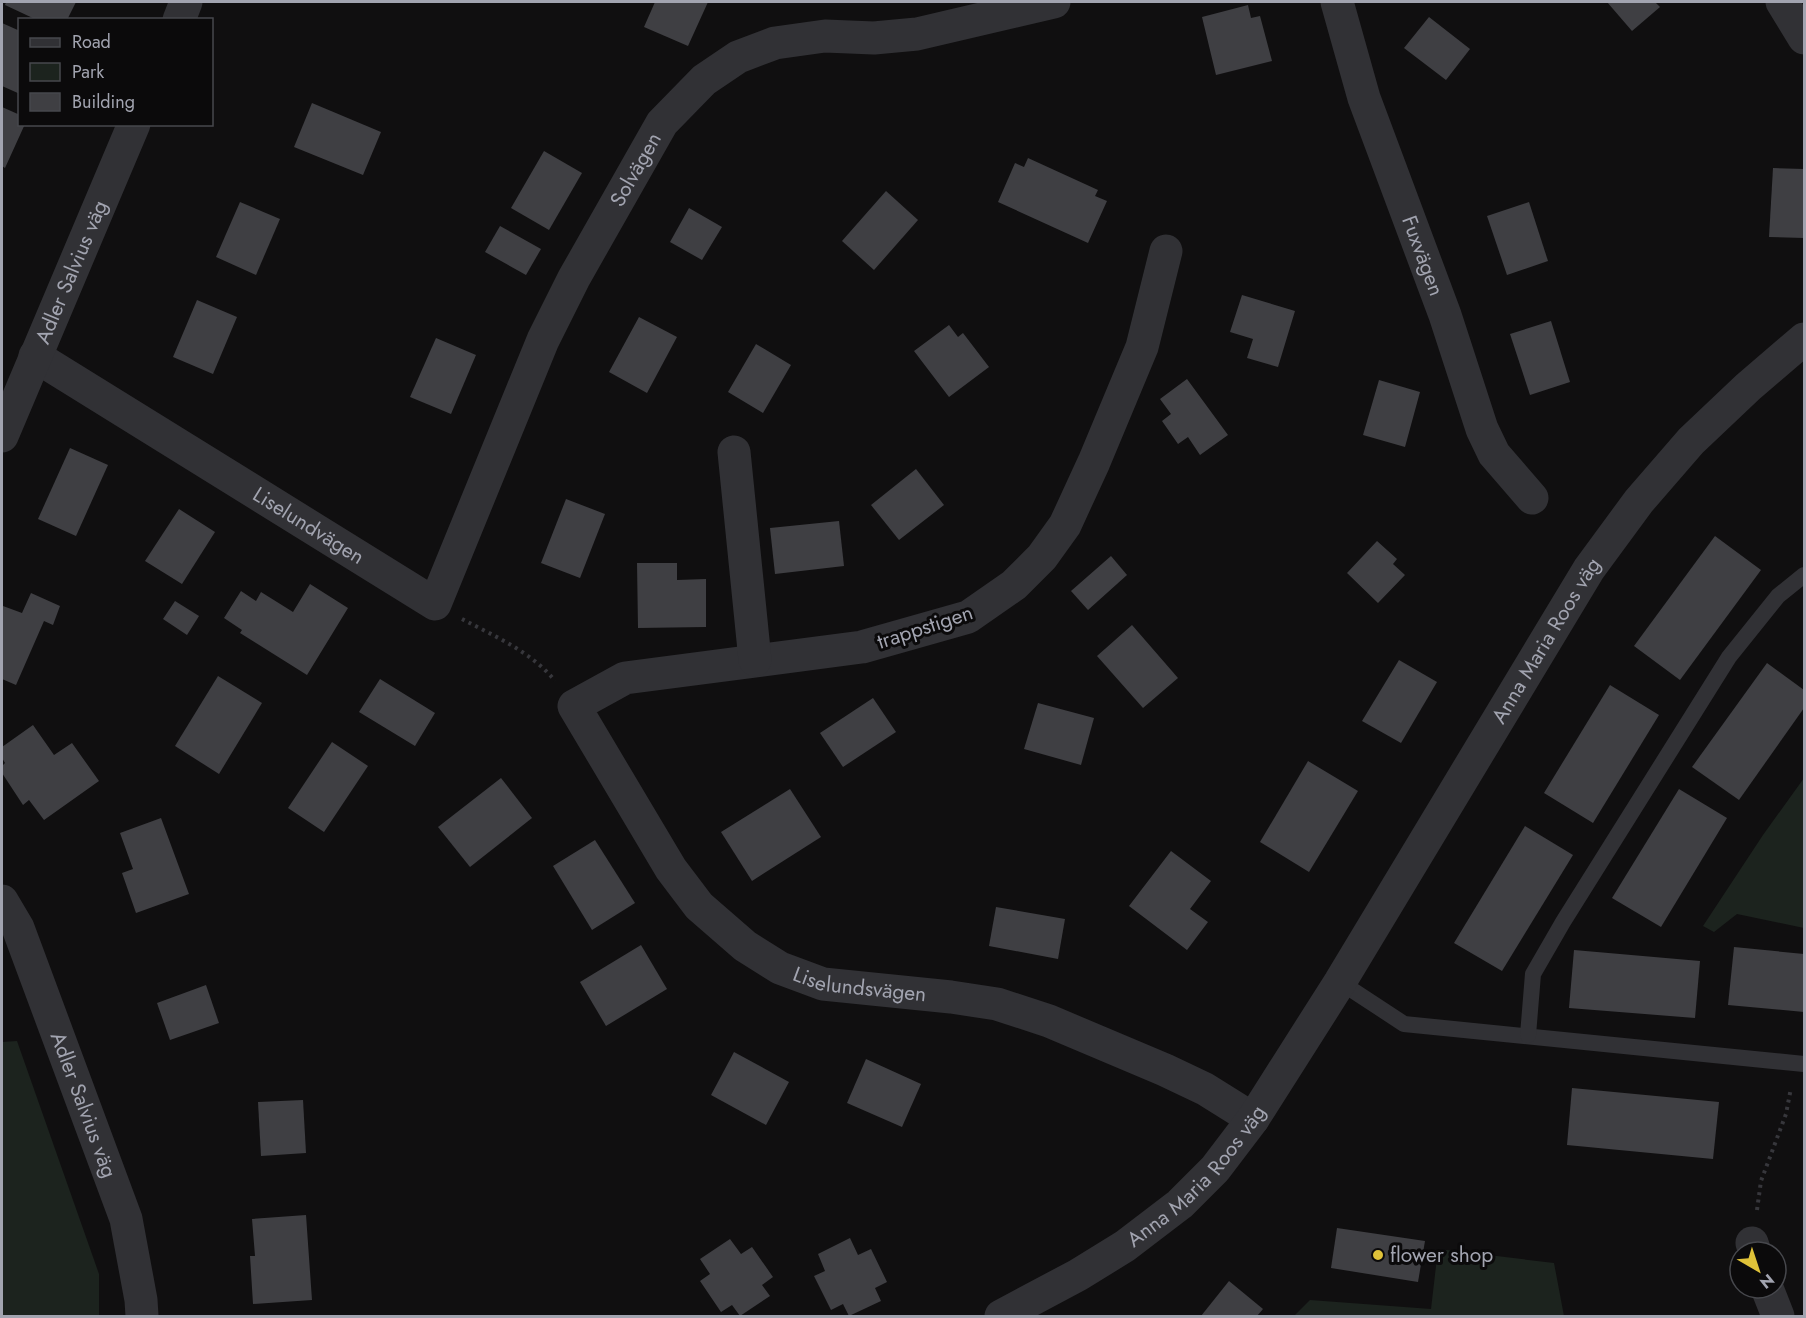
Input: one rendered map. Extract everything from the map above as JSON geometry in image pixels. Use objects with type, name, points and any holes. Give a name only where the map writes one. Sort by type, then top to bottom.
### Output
[{"type":"street","points":[[180,18],[186,2]]},
{"type":"street","name":"Solvägen","points":[[435,604],[543,340],[574,278],[662,123],[704,80],[738,57],[775,43],[825,36],[874,38],[917,34],[1054,2]]},
{"type":"street","name":"Fuxvägen","points":[[1337,2],[1364,98],[1445,315],[1482,429],[1494,454],[1533,498]]},
{"type":"street","points":[[1782,2],[1804,38]]},
{"type":"street","name":"Adler Salvius väg","points":[[4,424],[133,126]]},
{"type":"street","name":"trappstigen","points":[[574,706],[625,678],[862,646],[968,616],[1014,585],[1042,557],[1065,525],[1094,462],[1142,347],[1167,251]]},
{"type":"street","name":"Anna Maria Roos väg","points":[[1001,1317],[1078,1275],[1125,1246],[1180,1204],[1215,1169],[1252,1119],[1340,982],[1589,569],[1640,501],[1691,441],[1748,387],[1804,339]]},
{"type":"street","name":"Liselundvägen","points":[[35,356],[435,604]]},
{"type":"street","points":[[734,452],[755,660]]},
{"type":"street","name":"Liselundsvägen","points":[[574,706],[670,869],[699,906],[745,946],[780,968],[823,984],[997,1004],[1049,1021],[1165,1070],[1205,1089],[1252,1119]]},
{"type":"street","name":"Adler Salvius väg","points":[[2,901],[18,928],[126,1219],[142,1317]]},
{"type":"street","points":[[1772,1300],[1778,1317]]},
{"type":"lane","points":[[1528,1035],[1533,974],[1557,933],[1729,657],[1778,596],[1804,575]]},
{"type":"lane","points":[[1340,982],[1404,1024],[1800,1064]]},
{"type":"path","points":[[435,604],[518,649],[548,673],[574,706]]},
{"type":"path","points":[[1755,1240],[1761,1181],[1786,1114],[1800,1064]]},
{"type":"green space","points":[[1804,778],[1804,928],[1737,914],[1714,932],[1703,926],[1763,835]]},
{"type":"green space","points":[[17,1041],[99,1274],[99,1316],[2,1316],[2,1042]]},
{"type":"green space","points":[[1438,1249],[1554,1263],[1564,1316],[1294,1316],[1310,1300],[1431,1309]]},
{"type":"building","points":[[6,2],[76,2],[68,18],[33,18],[5,5]]},
{"type":"building","points":[[655,2],[708,2],[688,46],[644,27]]},
{"type":"building","points":[[1607,2],[1655,2],[1660,7],[1632,31]]},
{"type":"building","points":[[1248,5],[1251,18],[1260,16],[1272,61],[1216,75],[1202,17]]},
{"type":"building","points":[[1429,17],[1470,49],[1446,80],[1404,48]]},
{"type":"building","points":[[2,23],[18,30],[18,93],[2,86]]},
{"type":"building","points":[[312,103],[381,132],[363,175],[294,147]]},
{"type":"building","points":[[2,107],[18,114],[18,126],[24,126],[5,168],[2,166]]},
{"type":"building","points":[[544,151],[582,173],[549,230],[511,208]]},
{"type":"building","points":[[1028,158],[1098,190],[1095,196],[1107,201],[1088,243],[998,202],[1015,163],[1024,167]]},
{"type":"building","points":[[1773,168],[1804,169],[1804,238],[1769,237]]},
{"type":"building","points":[[886,191],[918,220],[874,270],[842,241]]},
{"type":"building","points":[[240,202],[280,219],[256,275],[216,257]]},
{"type":"building","points":[[1529,202],[1548,261],[1507,275],[1487,216]]},
{"type":"building","points":[[689,208],[722,227],[702,260],[670,242]]},
{"type":"building","points":[[500,226],[541,249],[526,275],[485,252]]},
{"type":"building","points":[[1242,295],[1295,311],[1278,367],[1247,358],[1253,339],[1230,332]]},
{"type":"building","points":[[197,300],[237,317],[213,374],[173,357]]},
{"type":"building","points":[[639,317],[677,337],[647,393],[609,372]]},
{"type":"building","points":[[1551,321],[1570,382],[1530,395],[1510,334]]},
{"type":"building","points":[[949,325],[958,337],[963,333],[989,367],[949,397],[914,351]]},
{"type":"building","points":[[436,338],[476,355],[451,414],[410,397]]},
{"type":"building","points":[[756,344],[791,365],[763,413],[728,392]]},
{"type":"building","points":[[1187,379],[1228,435],[1200,455],[1188,437],[1178,444],[1162,421],[1171,414],[1160,399]]},
{"type":"building","points":[[1379,380],[1420,392],[1405,447],[1363,435]]},
{"type":"building","points":[[70,448],[108,465],[76,536],[38,519]]},
{"type":"building","points":[[916,469],[944,505],[899,540],[871,505]]},
{"type":"building","points":[[566,499],[605,514],[580,578],[541,563]]},
{"type":"building","points":[[179,509],[215,532],[182,584],[145,561]]},
{"type":"building","points":[[839,521],[844,566],[775,574],[770,528]]},
{"type":"building","points":[[1715,536],[1761,570],[1680,680],[1634,646]]},
{"type":"building","points":[[1377,541],[1397,559],[1393,564],[1405,575],[1378,603],[1347,573]]},
{"type":"building","points":[[1111,556],[1127,575],[1088,610],[1071,591]]},
{"type":"building","points":[[637,563],[677,563],[677,580],[706,579],[706,627],[638,628]]},
{"type":"building","points":[[310,584],[348,608],[307,675],[240,633],[242,630],[224,618],[241,591],[256,601],[261,592],[293,612]]},
{"type":"building","points":[[31,593],[60,606],[53,625],[44,621],[16,685],[2,679],[2,610],[3,606],[22,613]]},
{"type":"building","points":[[175,601],[199,616],[187,635],[163,619]]},
{"type":"building","points":[[1132,625],[1178,678],[1143,708],[1097,656]]},
{"type":"building","points":[[1399,660],[1437,682],[1401,743],[1362,721]]},
{"type":"building","points":[[1767,663],[1804,690],[1804,708],[1739,800],[1692,767]]},
{"type":"building","points":[[218,676],[262,703],[219,774],[175,746]]},
{"type":"building","points":[[380,679],[435,713],[415,746],[359,712]]},
{"type":"building","points":[[1610,685],[1659,715],[1593,823],[1544,793]]},
{"type":"building","points":[[873,698],[896,732],[843,767],[820,733]]},
{"type":"building","points":[[1038,703],[1094,718],[1081,765],[1024,749]]},
{"type":"building","points":[[33,725],[54,755],[72,743],[99,781],[44,820],[29,800],[23,805],[2,773],[2,766],[5,763],[2,758],[2,747]]},
{"type":"building","points":[[332,742],[368,766],[324,832],[288,808]]},
{"type":"building","points":[[1308,761],[1358,791],[1309,872],[1260,842]]},
{"type":"building","points":[[501,778],[532,818],[470,867],[438,827]]},
{"type":"building","points":[[790,789],[821,837],[752,881],[721,832]]},
{"type":"building","points":[[1679,789],[1727,818],[1661,927],[1612,898]]},
{"type":"building","points":[[161,818],[189,894],[136,913],[122,873],[133,869],[120,833]]},
{"type":"building","points":[[1525,826],[1573,855],[1502,971],[1454,943]]},
{"type":"building","points":[[595,840],[635,903],[592,930],[553,866]]},
{"type":"building","points":[[1171,851],[1211,881],[1190,909],[1208,922],[1187,950],[1129,906]]},
{"type":"building","points":[[996,907],[1065,919],[1058,959],[989,946]]},
{"type":"building","points":[[641,945],[667,989],[606,1026],[580,982]]},
{"type":"building","points":[[1734,947],[1804,954],[1804,1012],[1728,1005]]},
{"type":"building","points":[[1574,950],[1700,961],[1695,1018],[1569,1008]]},
{"type":"building","points":[[206,985],[219,1023],[170,1040],[157,1003]]},
{"type":"building","points":[[734,1052],[789,1082],[766,1125],[711,1095]]},
{"type":"building","points":[[866,1059],[921,1084],[902,1127],[847,1103]]},
{"type":"building","points":[[1572,1088],[1719,1102],[1713,1159],[1567,1145]]},
{"type":"building","points":[[303,1100],[306,1153],[261,1156],[258,1102]]},
{"type":"building","points":[[306,1215],[312,1300],[253,1304],[250,1256],[255,1256],[252,1219]]},
{"type":"building","name":"flower shop","points":[[1337,1228],[1425,1241],[1418,1282],[1331,1268]]},
{"type":"building","points":[[850,1238],[858,1255],[871,1249],[887,1282],[875,1288],[881,1301],[849,1316],[843,1304],[831,1310],[814,1276],[825,1271],[818,1254]]},
{"type":"building","points":[[730,1239],[741,1254],[752,1247],[773,1277],[762,1285],[770,1296],[740,1316],[732,1305],[721,1312],[700,1281],[710,1274],[700,1259]]},
{"type":"building","points":[[1229,1281],[1263,1309],[1257,1316],[1201,1316]]},
{"type":"place","name":"flower shop","points":[[1378,1255]]}]
